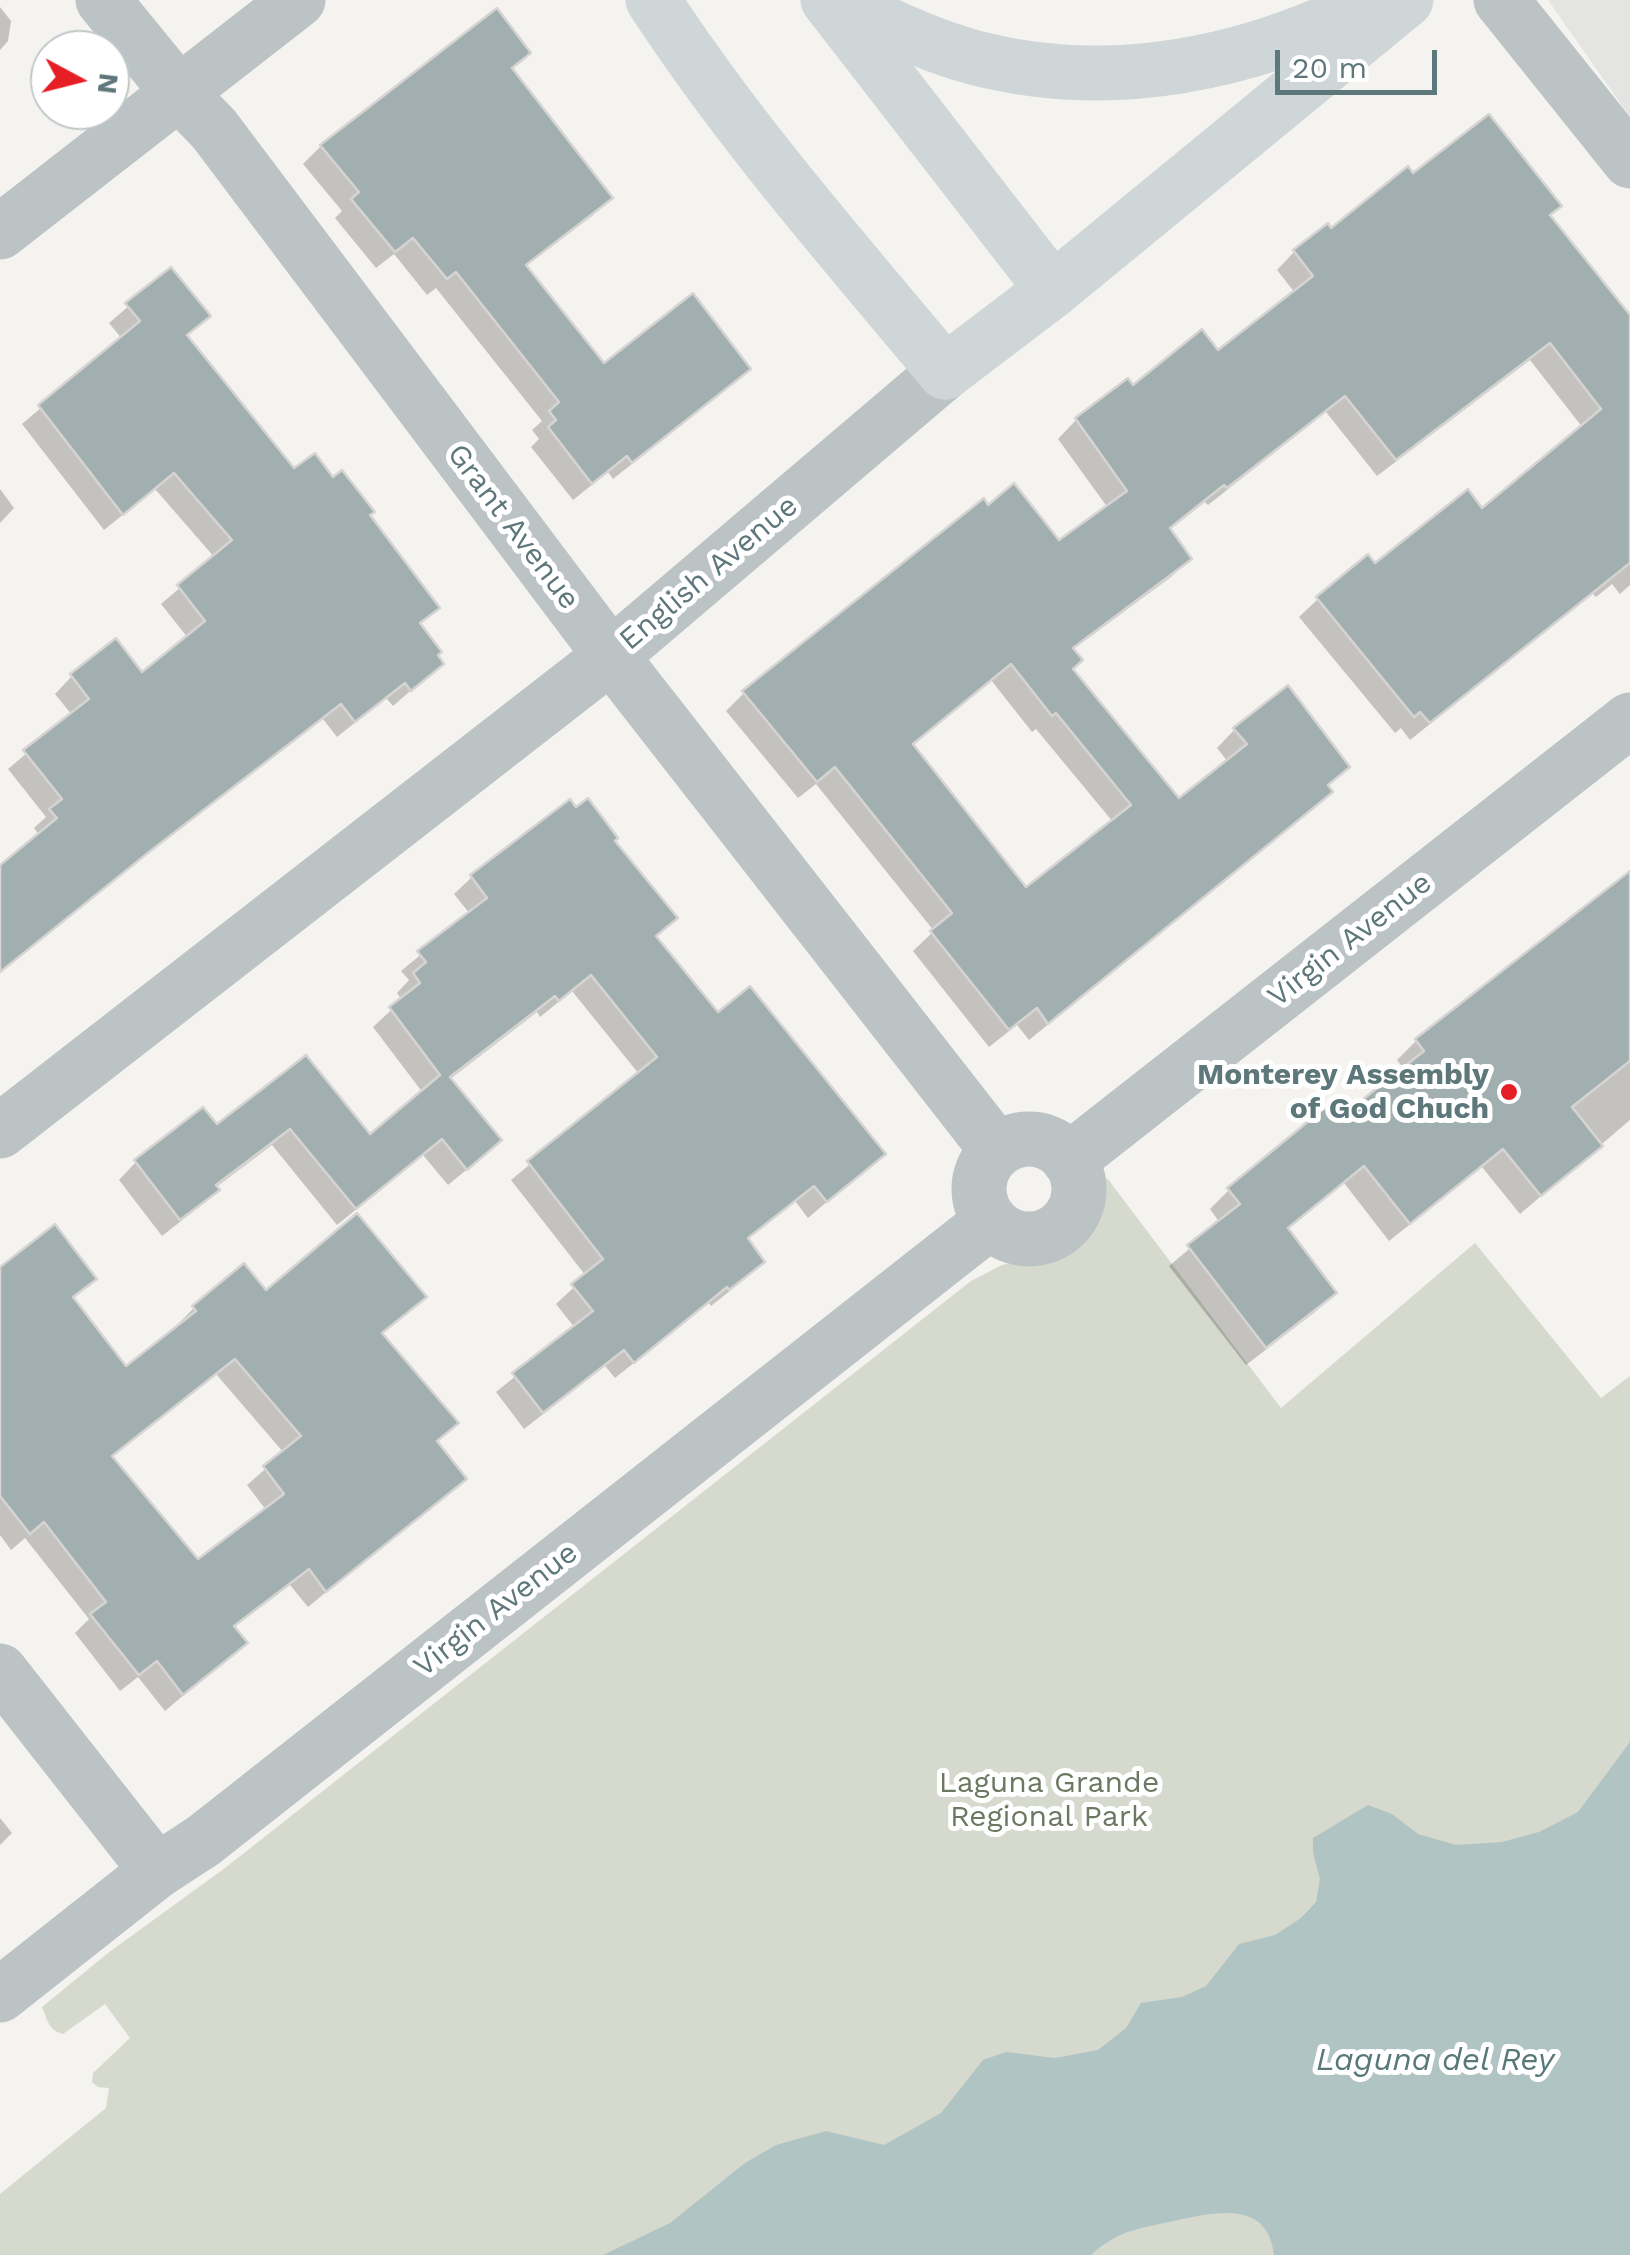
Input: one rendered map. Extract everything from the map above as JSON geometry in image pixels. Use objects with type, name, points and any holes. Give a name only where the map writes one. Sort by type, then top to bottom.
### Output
[{"type":"main road","points":[[653,0],[696,66],[764,153],[945,372]]},
{"type":"main road","points":[[831,0],[922,40],[976,58],[1095,76],[1156,72],[1217,58],[1279,40],[1374,0]]},
{"type":"main road","points":[[831,0],[1052,290]]},
{"type":"main road","name":"English Avenue","points":[[945,372],[1052,290],[1406,0]]},
{"type":"street","name":"Grant Avenue","points":[[103,0],[214,130],[610,656],[996,1150]]},
{"type":"street","points":[[0,232],[298,0]]},
{"type":"street","points":[[1501,0],[1630,161]]},
{"type":"street","name":"English Avenue","points":[[0,1131],[610,656],[945,372]]},
{"type":"street","name":"Virgin Avenue","points":[[1070,1160],[1630,720]]},
{"type":"street","points":[[1027,1139],[1043,1141],[1070,1160],[1078,1176],[1075,1210],[1052,1234],[1035,1240],[1018,1239],[990,1222],[981,1208],[978,1192],[986,1162],[996,1150],[1027,1139]]},
{"type":"street","name":"Virgin Avenue","points":[[0,1995],[157,1871],[203,1841],[990,1222]]},
{"type":"street","points":[[0,1671],[157,1871]]},
{"type":"shaded area","points":[[1548,0],[1630,0],[1630,117]]},
{"type":"green space","name":"Laguna Grande Regional Park","points":[[1107,1178],[1281,1408],[1475,1243],[1601,1398],[1630,1376],[1630,2255],[0,2255],[0,2194],[106,2108],[109,2088],[92,2082],[93,2073],[130,2038],[105,2004],[63,2034],[52,2027],[42,2007],[108,1953],[225,1868],[971,1281],[1002,1265],[1058,1252],[1079,1232]]},
{"type":"water","name":"Laguna del Rey","points":[[1630,1742],[1630,2255],[1274,2255],[1262,2225],[1238,2214],[1223,2213],[1132,2231],[1091,2255],[603,2255],[670,2223],[745,2163],[776,2145],[826,2131],[884,2145],[941,2113],[983,2060],[1006,2052],[1055,2058],[1098,2050],[1126,2028],[1141,2003],[1182,1997],[1206,1986],[1239,1944],[1275,1935],[1301,1918],[1316,1902],[1320,1879],[1313,1838],[1368,1805],[1392,1814],[1418,1834],[1456,1845],[1502,1842],[1539,1832],[1578,1812]]},
{"type":"building","points":[[497,8],[531,53],[512,68],[613,198],[526,265],[604,363],[693,293],[751,369],[632,463],[627,456],[592,484],[548,427],[556,420],[549,411],[559,402],[456,272],[447,279],[413,238],[395,252],[351,199],[359,192],[320,145]]},
{"type":"building","points":[[1489,114],[1562,206],[1550,215],[1630,315],[1630,563],[1430,723],[1420,712],[1414,717],[1316,597],[1368,554],[1375,563],[1468,489],[1482,508],[1601,409],[1550,343],[1396,460],[1345,396],[1227,488],[1224,485],[1170,528],[1192,559],[1073,648],[1083,660],[1073,669],[1179,798],[1247,744],[1233,728],[1288,685],[1350,767],[1328,785],[1333,792],[1048,1024],[1037,1008],[1009,1030],[930,931],[952,913],[835,767],[817,782],[742,691],[984,498],[988,505],[1014,483],[1059,540],[1127,491],[1075,418],[1128,378],[1133,385],[1202,329],[1218,350],[1313,276],[1293,250],[1328,223],[1331,228],[1408,166],[1413,173]],"holes":[[[1011,664],[1052,716],[1056,713],[1131,805],[1026,887],[913,744]]]},
{"type":"building","points":[[171,267],[211,316],[187,335],[294,468],[315,453],[333,477],[342,470],[375,512],[370,515],[440,608],[420,623],[442,652],[438,655],[444,664],[411,691],[405,683],[355,722],[341,704],[0,972],[0,865],[57,818],[49,809],[62,799],[23,750],[89,699],[70,674],[116,638],[142,672],[205,621],[177,585],[232,540],[174,473],[123,515],[38,405],[140,321],[125,303]]},
{"type":"building","points":[[588,798],[618,838],[615,841],[678,918],[656,936],[718,1012],[750,986],[886,1154],[827,1202],[814,1186],[748,1238],[765,1262],[729,1290],[727,1287],[634,1363],[624,1350],[543,1413],[512,1373],[593,1311],[571,1284],[603,1259],[527,1161],[657,1057],[591,975],[559,1001],[555,996],[450,1077],[502,1140],[467,1170],[442,1139],[356,1209],[290,1129],[216,1185],[220,1190],[180,1220],[134,1160],[203,1107],[217,1124],[306,1055],[370,1134],[440,1075],[389,1007],[420,983],[413,973],[426,962],[417,951],[487,898],[470,875],[570,799],[576,807]]},
{"type":"building","points":[[1630,871],[1630,1061],[1572,1107],[1603,1146],[1541,1196],[1503,1149],[1410,1224],[1364,1166],[1288,1228],[1337,1293],[1266,1348],[1187,1245],[1240,1204],[1227,1188],[1327,1106],[1338,1119],[1424,1051],[1415,1039]]},
{"type":"building","points":[[357,1213],[427,1297],[382,1333],[459,1423],[437,1441],[467,1479],[326,1592],[309,1569],[234,1626],[248,1643],[183,1695],[157,1661],[139,1675],[90,1614],[106,1602],[44,1522],[30,1534],[0,1496],[0,1267],[55,1224],[97,1279],[73,1297],[126,1366],[196,1311],[192,1306],[244,1263],[266,1290]],"holes":[[[235,1359],[301,1436],[263,1466],[284,1494],[198,1559],[112,1456]]]},
{"type":"place","name":"Monterey Assembly of God Chuch","points":[[1509,1092]]}]
